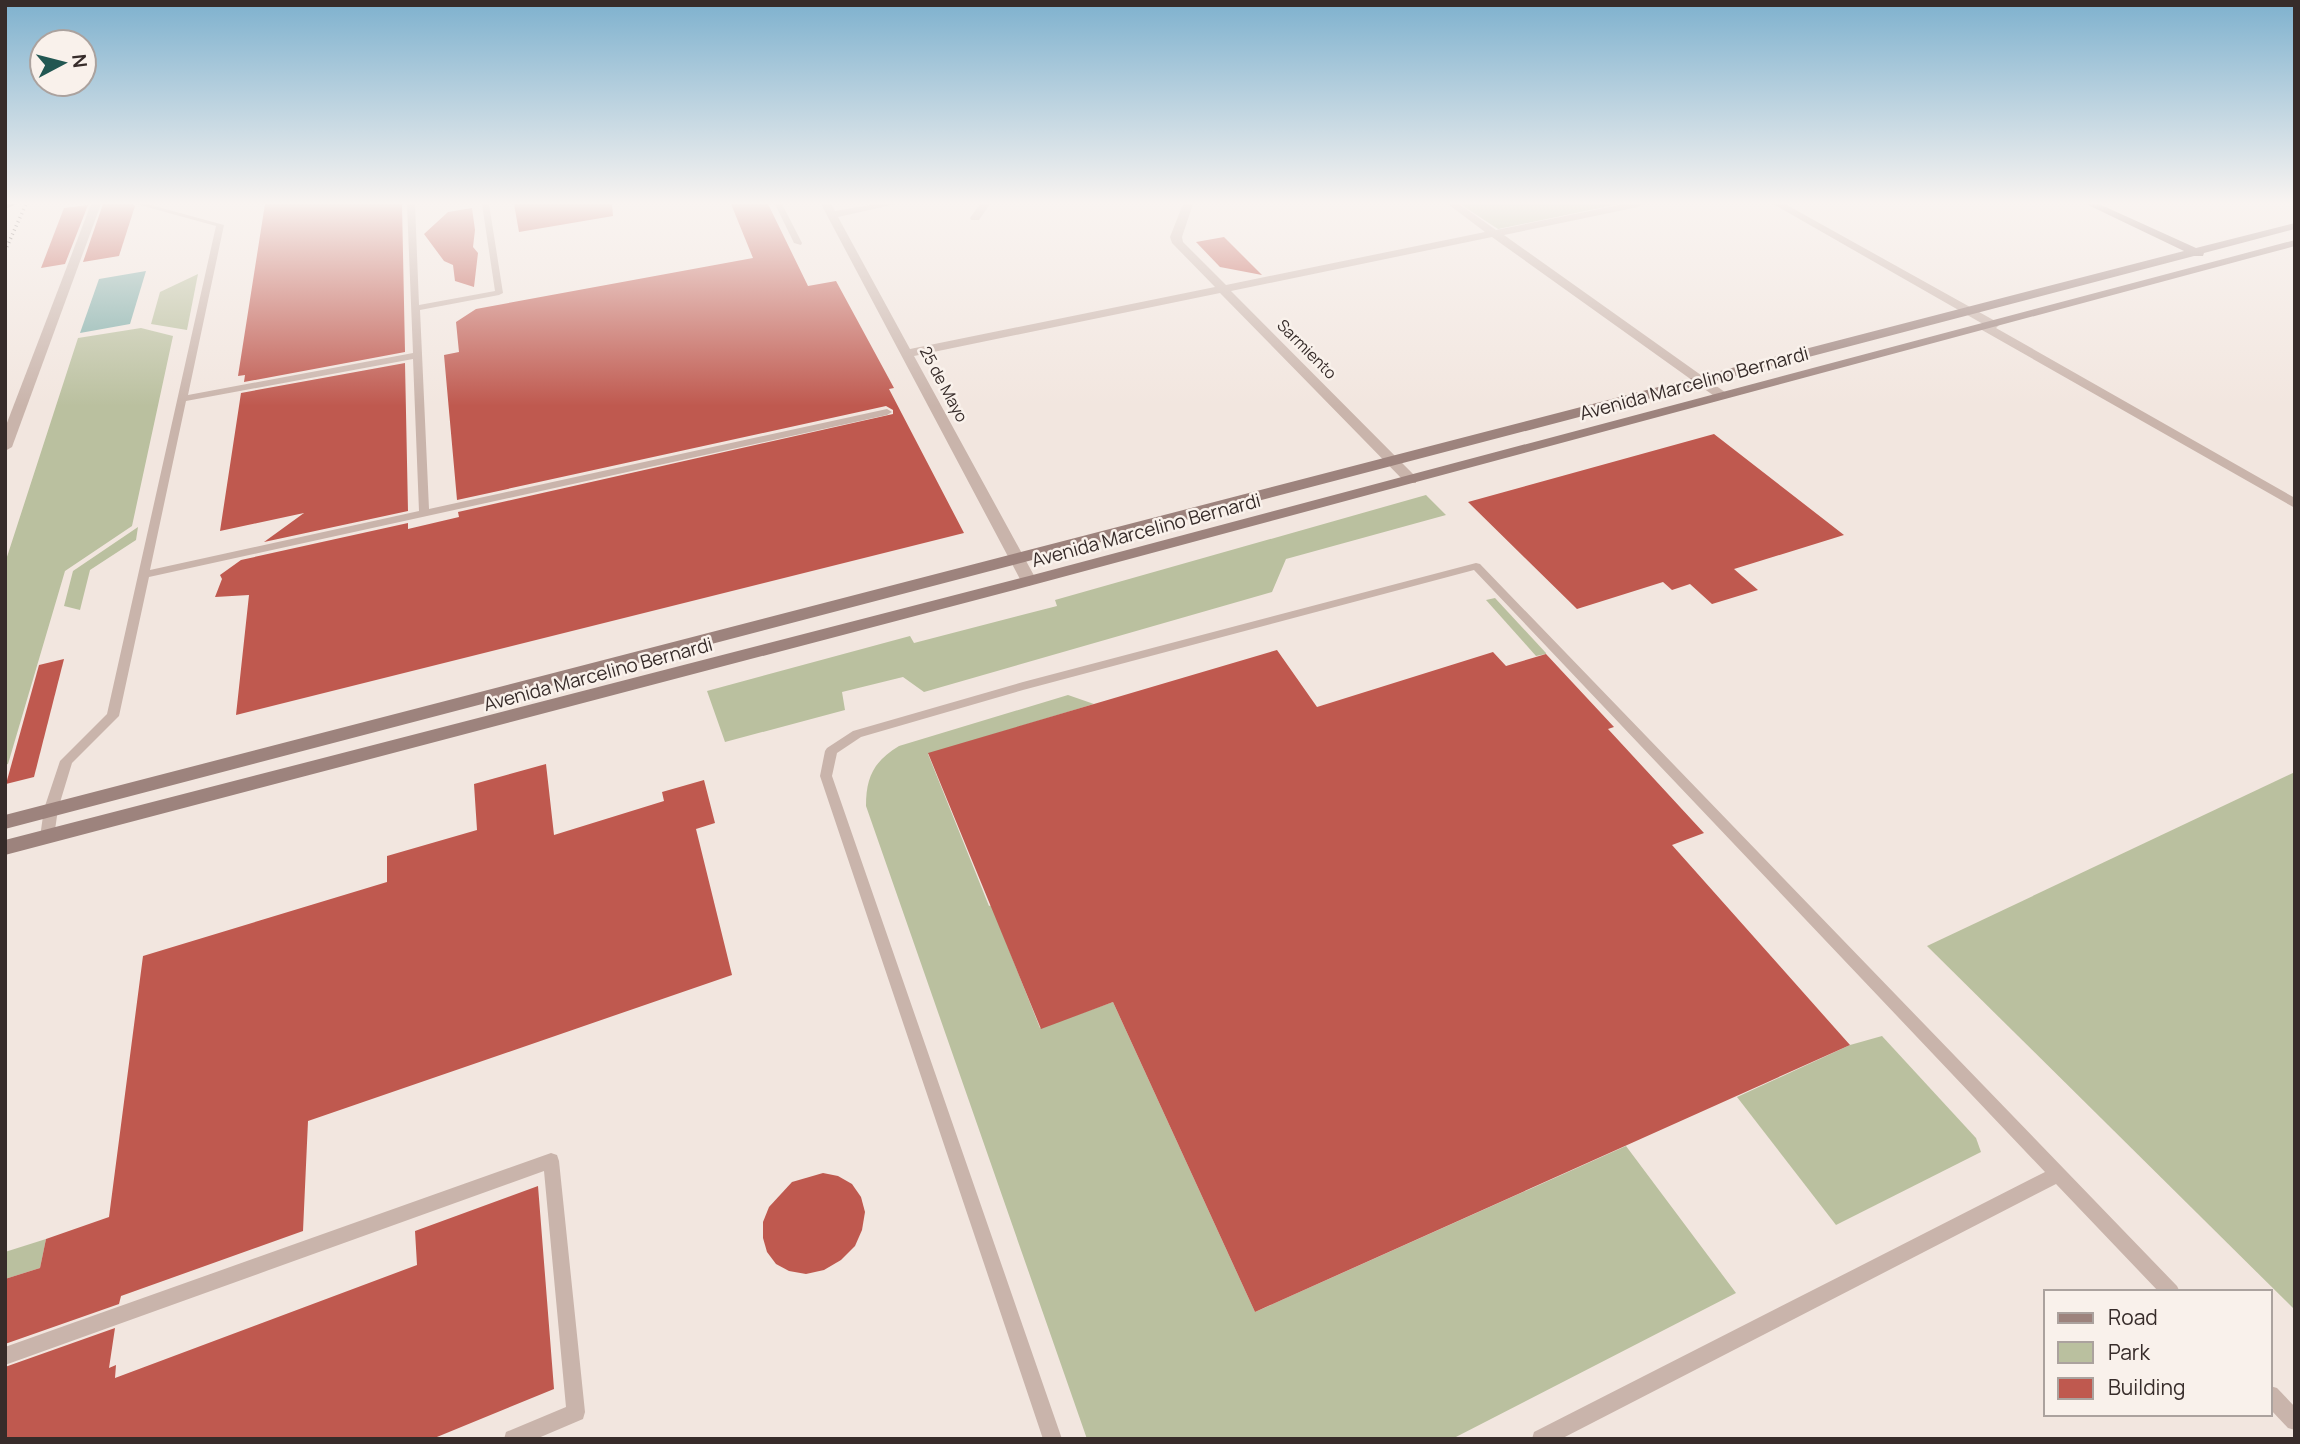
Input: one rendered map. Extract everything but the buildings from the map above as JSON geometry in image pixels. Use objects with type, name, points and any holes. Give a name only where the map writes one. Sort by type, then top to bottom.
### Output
[{"type":"main road","name":"Avenida Marcelino Bernardi","points":[[5,822],[2120,271]]},
{"type":"main road","name":"Avenida Marcelino Bernardi","points":[[5,848],[1029,581],[2188,271]]},
{"type":"street","points":[[5,447],[71,271]]},
{"type":"street","name":"25 de Mayo","points":[[863,271],[1029,581]]},
{"type":"street","name":"Sarmiento","points":[[1206,271],[1411,480]]},
{"type":"street","points":[[908,353],[1303,271]]},
{"type":"street","points":[[1550,271],[1722,395]]},
{"type":"street","points":[[1898,271],[2295,504]]},
{"type":"lane","points":[[47,837],[51,809],[65,761],[113,716],[210,271]]},
{"type":"lane","points":[[414,271],[424,513]]},
{"type":"lane","points":[[415,308],[499,293],[496,271]]},
{"type":"lane","points":[[182,399],[418,355]]},
{"type":"lane","points":[[144,575],[887,412]]},
{"type":"lane","points":[[1053,1439],[825,776],[831,751],[857,734],[946,708],[1476,566],[2169,1290]]},
{"type":"lane","points":[[5,1356],[551,1161],[576,1412],[513,1439]]},
{"type":"lane","points":[[1541,1439],[2058,1174]]},
{"type":"lane","points":[[2272,1397],[2295,1421]]},
{"type":"green space","points":[[198,274],[187,330],[151,324],[160,292]]},
{"type":"green space","points":[[141,328],[173,336],[132,526],[65,571],[8,764],[5,765],[5,563],[78,338]]},
{"type":"green space","points":[[1426,495],[1446,515],[1286,559],[1272,592],[924,692],[903,677],[842,692],[845,710],[725,742],[707,691],[910,636],[914,643],[1057,606],[1055,600]]},
{"type":"green space","points":[[138,527],[136,540],[90,570],[80,610],[64,606],[73,571]]},
{"type":"green space","points":[[1495,598],[1546,654],[1536,656],[1486,600]]},
{"type":"green space","points":[[1068,695],[1094,704],[928,754],[989,906],[1059,883],[998,922],[1040,1028],[1113,1002],[1255,1312],[1626,1146],[1736,1293],[1452,1439],[1087,1439],[866,806],[873,771],[883,758],[899,746]]},
{"type":"green space","points":[[2295,772],[2295,1310],[1927,946]]},
{"type":"green space","points":[[1882,1036],[1976,1138],[1981,1152],[1836,1225],[1737,1097],[1850,1045]]},
{"type":"green space","points":[[46,1239],[40,1268],[5,1279],[5,1252]]},
{"type":"water","points":[[146,271],[130,324],[80,333],[99,279]]}]
